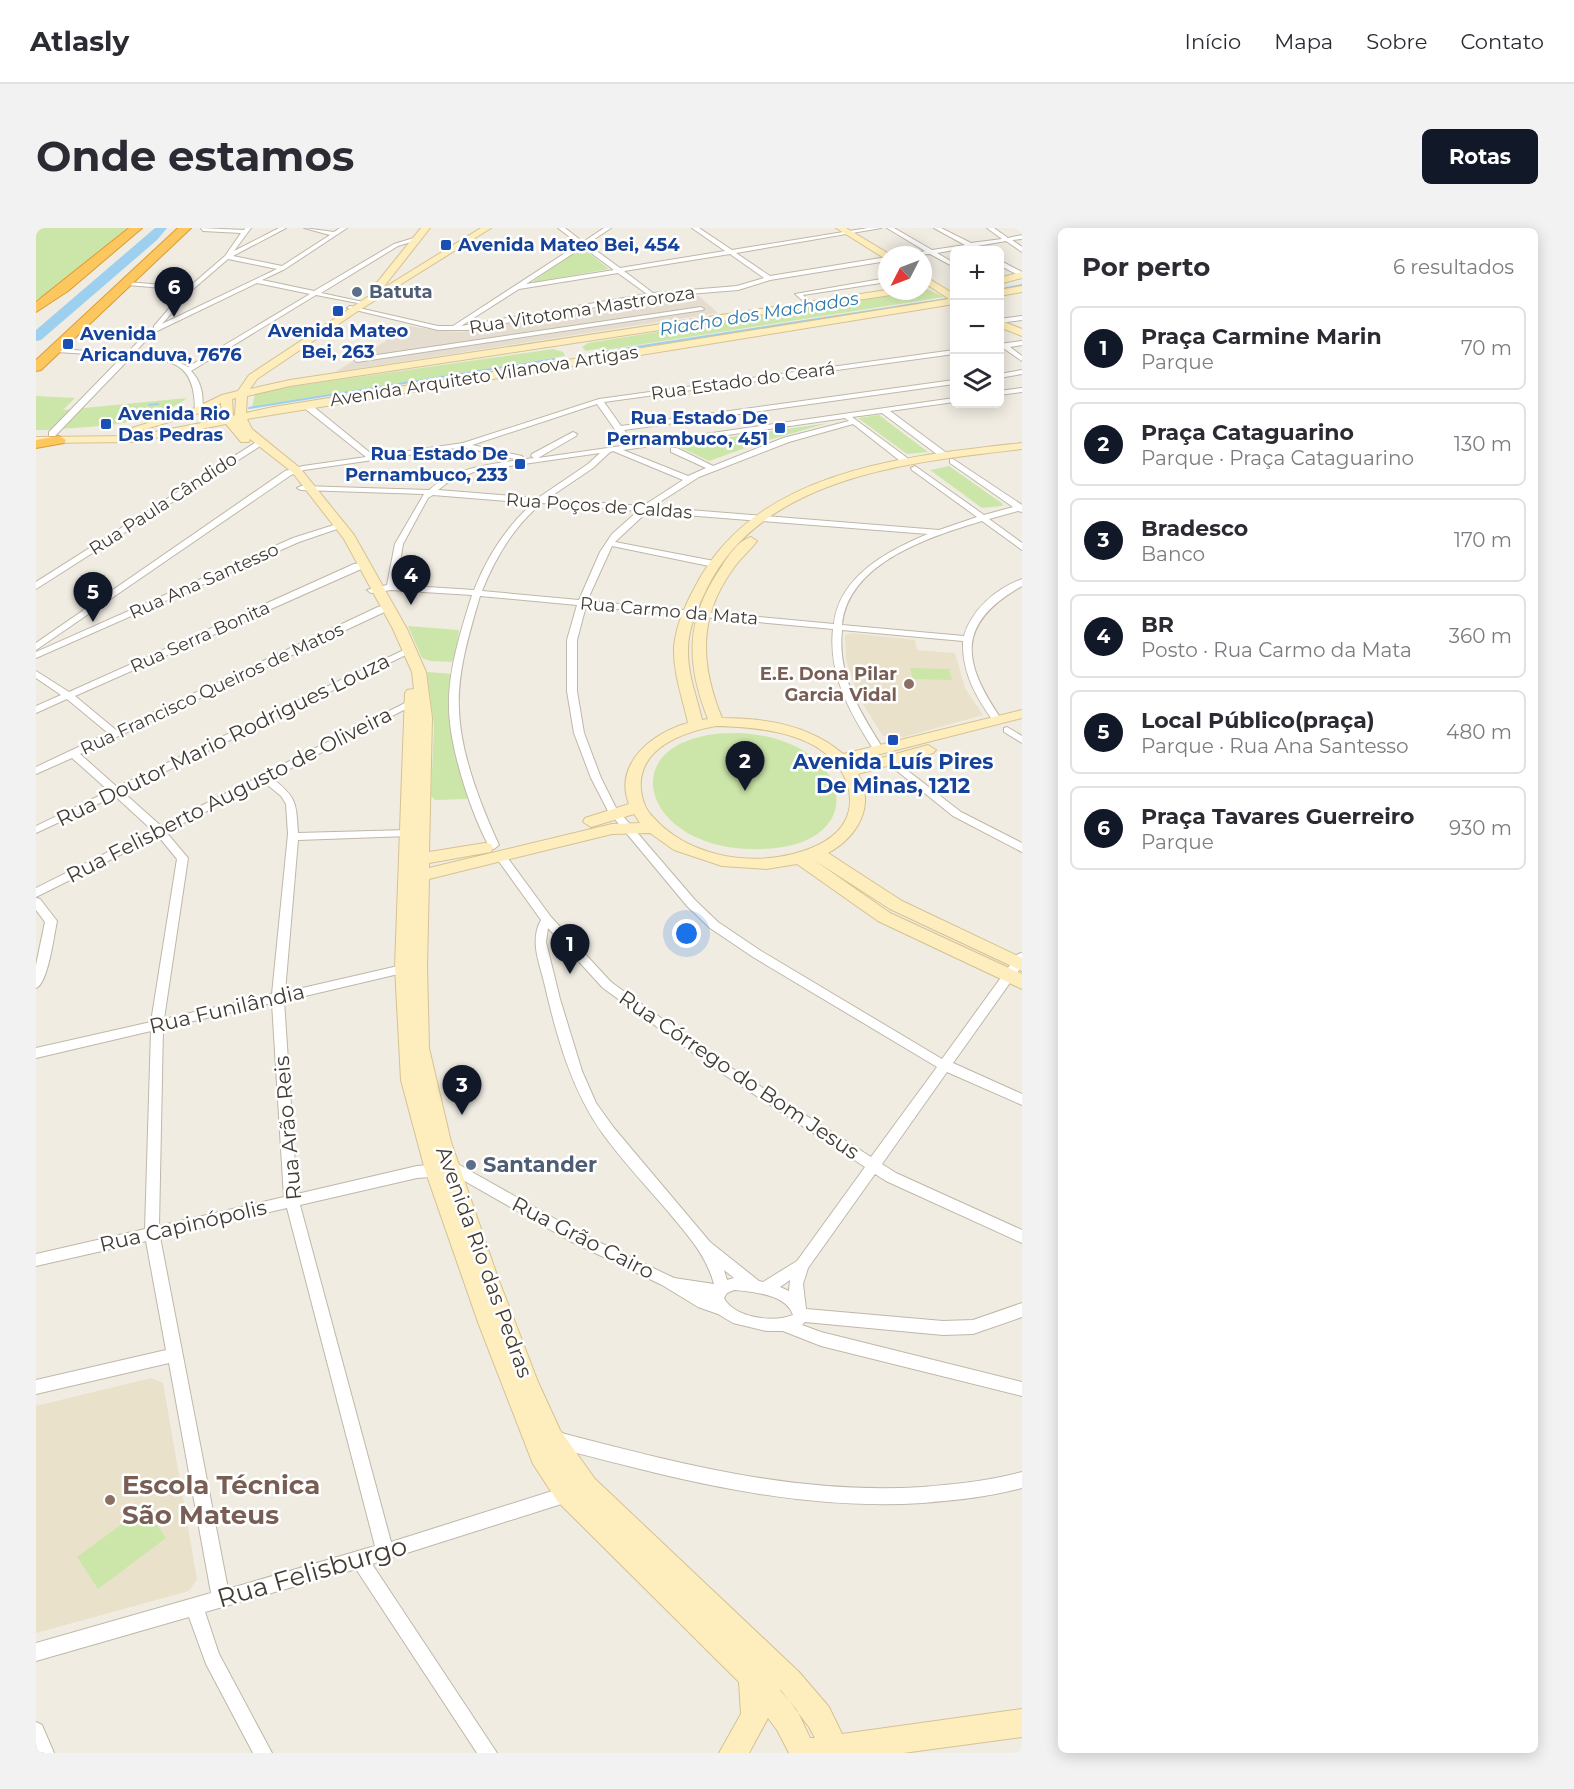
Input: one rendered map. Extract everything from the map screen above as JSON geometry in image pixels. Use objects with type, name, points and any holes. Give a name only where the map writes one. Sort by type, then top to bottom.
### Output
[{"type":"highway","points":[[36,308],[64,288],[136,228]]},
{"type":"highway","points":[[36,367],[185,228]]},
{"type":"highway","points":[[36,444],[56,437]]},
{"type":"main road","points":[[397,277],[417,239],[426,228]]},
{"type":"main road","points":[[36,440],[144,427],[199,410],[226,398],[236,383],[357,306],[397,277],[480,228]]},
{"type":"main road","points":[[241,417],[242,393],[253,378],[397,277],[486,228]]},
{"type":"main road","points":[[844,230],[878,251]]},
{"type":"main road","points":[[1004,280],[1022,275]]},
{"type":"main road","points":[[932,283],[950,294]]},
{"type":"main road","points":[[932,290],[950,295]]},
{"type":"main road","points":[[1004,293],[1022,290]]},
{"type":"main road","name":"Avenida Arquiteto Vilanova Artigas","points":[[226,398],[290,383],[878,294]]},
{"type":"main road","name":"Avenida Arquiteto Vilanova Artigas","points":[[228,420],[950,295]]},
{"type":"main road","points":[[1004,324],[1022,333]]},
{"type":"main road","points":[[589,339],[579,343],[578,346],[589,353],[606,356]]},
{"type":"main road","points":[[549,344],[565,349],[568,353],[566,359],[558,363]]},
{"type":"main road","points":[[253,378],[266,382],[290,383]]},
{"type":"main road","points":[[133,439],[228,420],[226,398]]},
{"type":"main road","name":"Avenida Rio das Pedras","points":[[241,417],[253,443]]},
{"type":"main road","name":"Avenida Rio das Pedras","points":[[228,420],[253,443],[292,472],[306,487],[380,588],[385,609],[407,652],[409,674],[425,718],[411,967],[420,1048],[441,1142],[443,1170],[527,1384],[542,1438],[576,1490],[752,1676],[787,1720],[803,1753]]},
{"type":"main road","points":[[133,439],[153,431],[144,427]]},
{"type":"main road","points":[[36,433],[56,437],[133,439],[213,436]]},
{"type":"main road","points":[[226,436],[253,443]]},
{"type":"main road","points":[[716,722],[699,668],[698,653],[704,614],[725,569],[735,556],[778,519],[835,489],[911,465],[1022,446]]},
{"type":"main road","points":[[949,458],[1022,452]]},
{"type":"main road","points":[[696,725],[681,650],[685,623],[700,586],[725,549],[763,518],[828,483],[876,467],[911,465]]},
{"type":"main road","name":"Avenida Rio das Pedras","points":[[415,868],[408,833],[418,700]]},
{"type":"main road","points":[[844,766],[1009,725],[1022,714]]},
{"type":"main road","points":[[716,722],[755,723],[794,732],[819,745],[844,766],[856,786],[858,802],[855,817],[840,837],[808,856],[753,864],[721,860],[684,847],[654,828],[637,806],[632,780],[642,756],[664,737],[696,725],[716,722]]},
{"type":"main road","points":[[621,821],[637,806]]},
{"type":"main road","points":[[415,868],[621,821],[654,828]]},
{"type":"main road","points":[[808,856],[884,917],[1018,968]]},
{"type":"main road","name":"Avenida Rio das Pedras","points":[[576,1490],[789,1681],[819,1717],[836,1750]]},
{"type":"main road","points":[[733,1753],[754,1718],[752,1676]]},
{"type":"main road","points":[[803,1753],[1022,1723]]},
{"type":"street","points":[[56,437],[190,289],[228,257],[283,228]]},
{"type":"street","points":[[307,228],[336,234]]},
{"type":"street","points":[[151,332],[283,268],[344,228]]},
{"type":"street","points":[[561,228],[652,295]]},
{"type":"street","points":[[453,329],[608,228]]},
{"type":"street","points":[[695,228],[770,278]]},
{"type":"street","points":[[518,287],[731,252],[844,230],[878,228]]},
{"type":"street","points":[[890,228],[921,246]]},
{"type":"street","points":[[937,228],[969,245]]},
{"type":"street","points":[[990,228],[1022,250]]},
{"type":"street","points":[[203,229],[247,230]]},
{"type":"street","points":[[228,257],[247,230]]},
{"type":"street","points":[[932,252],[1022,237]]},
{"type":"street","points":[[186,371],[401,242],[417,239]]},
{"type":"street","points":[[932,253],[950,263]]},
{"type":"street","points":[[228,257],[283,268]]},
{"type":"street","name":"Rua Vitotoma Mastroroza","points":[[257,281],[453,329],[530,318],[652,295],[738,288],[770,278],[878,259]]},
{"type":"street","points":[[1004,265],[1022,275]]},
{"type":"street","points":[[809,304],[798,294],[878,281]]},
{"type":"street","points":[[128,283],[190,289]]},
{"type":"street","points":[[177,304],[201,309]]},
{"type":"street","points":[[357,360],[701,309]]},
{"type":"street","points":[[638,318],[648,328]]},
{"type":"street","points":[[1004,321],[1022,318]]},
{"type":"street","points":[[539,333],[549,344]]},
{"type":"street","points":[[1004,346],[1022,343]]},
{"type":"street","points":[[1004,347],[1022,359]]},
{"type":"street","points":[[436,348],[446,360]]},
{"type":"street","points":[[56,350],[132,354],[167,359],[181,366],[199,389],[199,410]]},
{"type":"street","name":"Rua Estado do Ceará","points":[[292,472],[463,445],[495,436],[577,406],[599,401],[950,353]]},
{"type":"street","points":[[1004,375],[1022,372]]},
{"type":"street","points":[[619,429],[950,383]]},
{"type":"street","points":[[1004,392],[1022,390]]},
{"type":"street","points":[[599,401],[632,446]]},
{"type":"street","points":[[380,588],[399,544],[429,492],[444,481],[474,469],[950,401]]},
{"type":"street","points":[[306,405],[372,458]]},
{"type":"street","points":[[883,410],[1021,508]]},
{"type":"street","points":[[846,415],[1022,547]]},
{"type":"street","points":[[854,422],[786,440],[688,479],[644,509],[610,543],[582,603],[572,640],[575,716],[596,777],[621,821],[691,903],[714,925],[757,954],[944,1066],[1022,1100]]},
{"type":"street","points":[[463,445],[528,460],[573,434]]},
{"type":"street","name":"Rua Paula Cândido","points":[[36,586],[253,443]]},
{"type":"street","points":[[610,449],[688,479]]},
{"type":"street","name":"Rua Córrego do Bom Jesus","points":[[610,449],[594,464],[537,501],[502,542],[475,593],[458,667],[454,713],[464,760],[497,850],[547,920],[607,985],[718,1065],[891,1177],[1022,1237]]},
{"type":"street","points":[[674,450],[712,468]]},
{"type":"street","points":[[36,647],[292,472]]},
{"type":"street","name":"Rua Poços de Caldas","points":[[306,487],[429,492],[939,532]]},
{"type":"street","points":[[1021,508],[939,532],[920,539],[885,558],[862,578],[843,603],[838,627],[837,660],[847,696],[885,755],[957,814],[1022,848]]},
{"type":"street","name":"Rua Ana Santesso","points":[[36,655],[285,545],[336,526]]},
{"type":"street","name":"Rua Poços de Caldas","points":[[896,530],[920,539]]},
{"type":"street","points":[[610,543],[714,564]]},
{"type":"street","name":"Rua Serra Bonita","points":[[36,710],[361,565]]},
{"type":"street","points":[[1022,582],[991,601],[976,616],[967,639],[967,664],[974,683],[1022,740]]},
{"type":"street","name":"Rua Carmo da Mata","points":[[380,588],[475,593],[967,639]]},
{"type":"street","name":"Rua Francisco Queiros de Matos","points":[[36,771],[385,609]]},
{"type":"street","points":[[60,629],[82,635]]},
{"type":"street","name":"Rua Doutor Mario Rodrigues Louza","points":[[36,830],[407,652]]},
{"type":"street","points":[[36,674],[69,696],[116,735]]},
{"type":"street","name":"Rua Felisberto Augusto de Oliveira","points":[[36,893],[418,700]]},
{"type":"street","points":[[73,754],[159,830],[181,853],[184,863],[157,1026],[153,1234],[221,1599]]},
{"type":"street","name":"Rua Arão Reis","points":[[264,777],[290,800],[292,837],[278,998],[292,1201],[385,1552]]},
{"type":"street","points":[[292,837],[408,833]]},
{"type":"street","points":[[36,902],[51,921],[46,951],[36,984]]},
{"type":"street","points":[[547,920],[541,930],[540,942],[570,1050],[591,1105],[609,1132],[705,1246],[760,1288],[782,1295],[800,1310],[943,1328],[973,1327],[1022,1310]]},
{"type":"street","name":"Rua Funilândia","points":[[36,1053],[411,967]]},
{"type":"street","points":[[786,1326],[799,1320],[800,1310],[796,1284],[802,1265],[944,1066],[1018,968]]},
{"type":"street","name":"Rua Capinópolis","points":[[36,1260],[417,1172],[443,1170]]},
{"type":"street","name":"Rua Grão Cairo","points":[[443,1170],[470,1176],[575,1237],[667,1281],[703,1302],[752,1321],[773,1326],[786,1326],[821,1338],[1022,1389]]},
{"type":"street","points":[[705,1246],[717,1269],[720,1290],[717,1302],[720,1308]]},
{"type":"street","points":[[760,1288],[802,1265]]},
{"type":"street","name":"Rua Grão Cairo","points":[[667,1281],[720,1290],[734,1284],[760,1288]]},
{"type":"street","points":[[36,1387],[176,1355]]},
{"type":"street","points":[[542,1438],[777,1490],[830,1496],[876,1497],[974,1491],[1022,1480]]},
{"type":"street","name":"Rua Felisburgo","points":[[36,1652],[360,1560],[576,1490]]},
{"type":"street","points":[[360,1560],[488,1753]]},
{"type":"street","points":[[194,1606],[212,1658],[263,1753]]},
{"type":"street","points":[[36,1731],[45,1753]]},
{"type":"shaded area","points":[[676,296],[699,296],[718,313],[335,372],[410,326],[461,332]]},
{"type":"shaded area","name":"E.E. Dona Pilar Garcia Vidal","points":[[851,633],[915,640],[917,650],[955,653],[965,688],[983,715],[904,737],[883,736],[861,701],[852,679],[846,659],[845,639],[845,635]]},
{"type":"shaded area","name":"Escola Técnica São Mateus","points":[[151,1378],[163,1383],[197,1579],[189,1591],[36,1633],[36,1406]]},
{"type":"green space","points":[[36,228],[127,228],[52,291],[36,300]]},
{"type":"green space","points":[[582,248],[609,269],[533,281]]},
{"type":"green space","points":[[932,291],[944,297],[932,299]]},
{"type":"green space","points":[[878,297],[878,300],[925,300],[605,350],[602,348],[586,351],[582,347],[588,343]]},
{"type":"green space","points":[[553,349],[563,352],[565,356],[252,407],[255,394],[295,386]]},
{"type":"green space","points":[[36,396],[75,398],[63,410],[187,398],[171,408],[137,420],[100,426],[36,430]]},
{"type":"green space","points":[[879,415],[928,452],[907,454],[858,418]]},
{"type":"green space","points":[[828,423],[762,442],[709,461],[675,445]]},
{"type":"green space","points":[[949,466],[1003,504],[1002,506],[982,508],[930,470]]},
{"type":"green space","points":[[408,626],[459,630],[456,654],[452,662],[430,661],[422,658]]},
{"type":"green space","points":[[910,668],[949,669],[952,680],[913,679]]},
{"type":"green space","points":[[427,672],[454,674],[457,762],[468,791],[467,799],[435,800],[431,796],[434,726]]},
{"type":"green space","points":[[737,733],[777,739],[808,754],[828,773],[836,794],[833,816],[818,834],[791,846],[750,849],[712,843],[682,829],[663,811],[654,790],[656,768],[670,750],[697,738]]},
{"type":"green space","points":[[145,1507],[166,1538],[98,1589],[77,1557]]},
{"type":"waterway","points":[[36,337],[153,238],[161,228]]},
{"type":"waterway","name":"Riacho dos Machados","points":[[1004,289],[1022,285]]},
{"type":"waterway","name":"Riacho dos Machados","points":[[604,352],[950,299]]},
{"type":"waterway","name":"Riacho dos Machados","points":[[249,408],[554,359]]},
{"type":"waterway","name":"Riacho dos Machados","points":[[149,405],[158,404]]},
{"type":"waterway","name":"Riacho dos Machados","points":[[185,419],[194,418]]},
{"type":"place","name":"Avenida Mateo Bei, 454","points":[[446,245]]},
{"type":"place","name":"Batuta","points":[[357,292]]},
{"type":"place","name":"Avenida Mateo Bei, 263","points":[[338,311]]},
{"type":"place","name":"Praça Tavares Guerreiro","points":[[174,317]]},
{"type":"place","name":"Avenida Aricanduva, 7676","points":[[68,344]]},
{"type":"place","name":"Avenida Rio Das Pedras","points":[[106,424]]},
{"type":"place","name":"Rua Estado De Pernambuco, 451","points":[[780,428]]},
{"type":"place","name":"Rua Estado De Pernambuco, 233","points":[[520,464]]},
{"type":"place","name":"BR","points":[[411,605]]},
{"type":"place","name":"Local Público(praça)","points":[[93,622]]},
{"type":"place","name":"E.E. Dona Pilar Garcia Vidal","points":[[909,684]]},
{"type":"place","name":"Avenida Luís Pires De Minas, 1212","points":[[893,740]]},
{"type":"place","name":"Praça Cataguarino","points":[[745,791]]},
{"type":"place","name":"Praça Carmine Marin","points":[[570,974]]},
{"type":"place","name":"Bradesco","points":[[462,1115]]},
{"type":"place","name":"Santander","points":[[471,1165]]},
{"type":"place","name":"Escola Técnica São Mateus","points":[[110,1500]]}]
